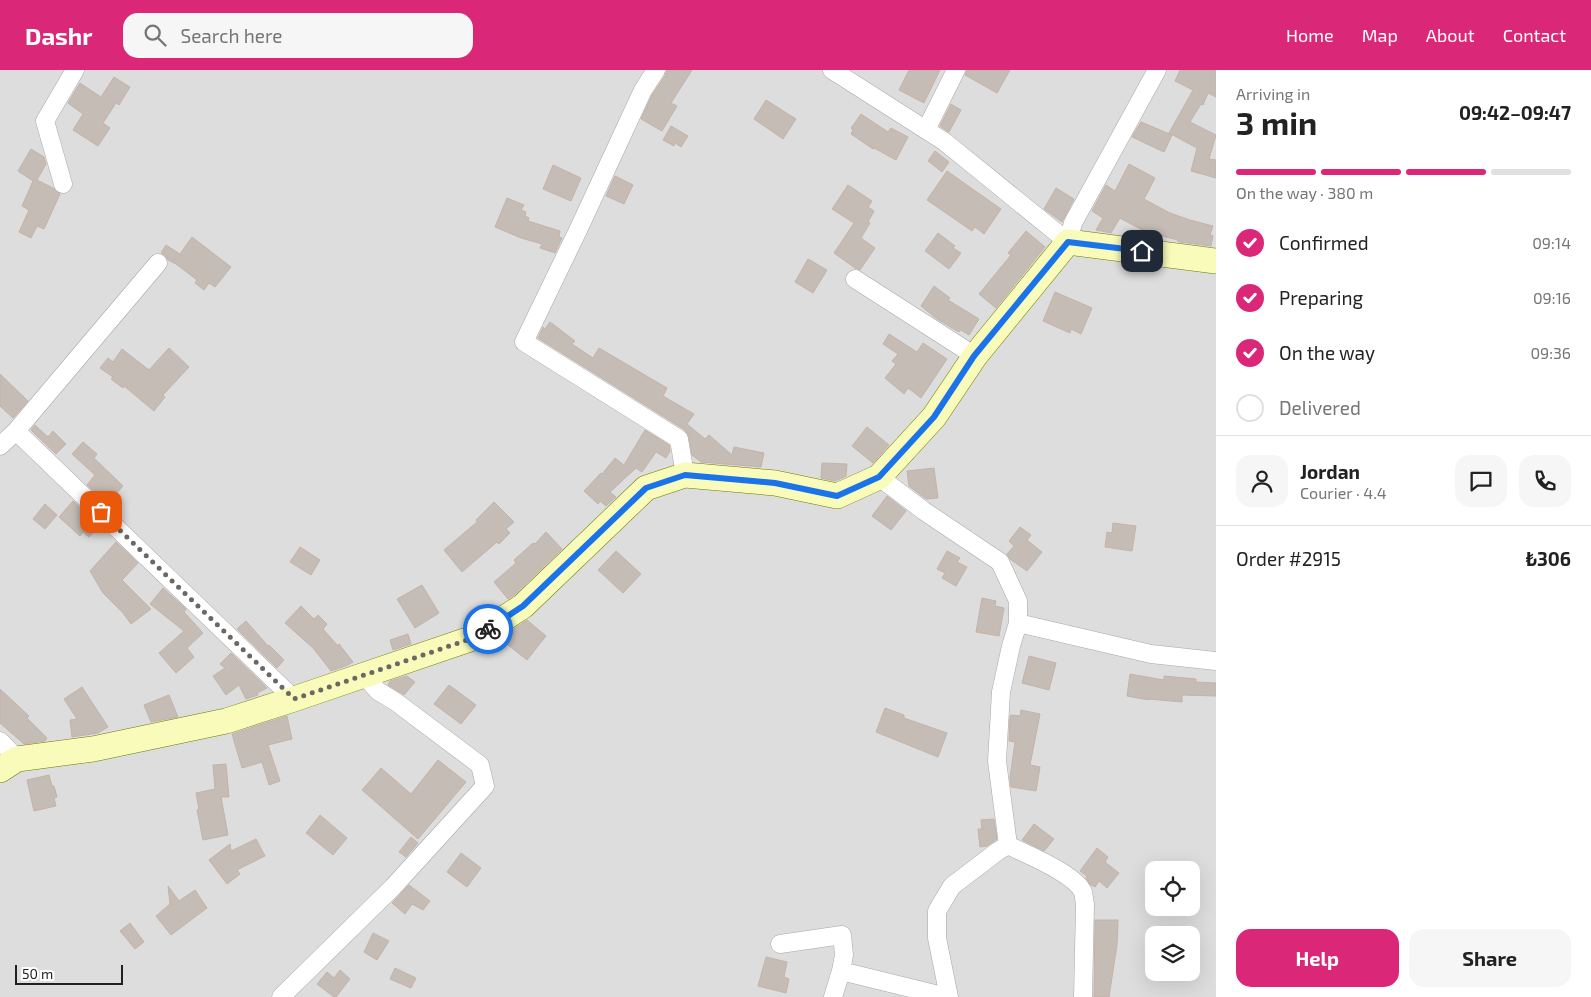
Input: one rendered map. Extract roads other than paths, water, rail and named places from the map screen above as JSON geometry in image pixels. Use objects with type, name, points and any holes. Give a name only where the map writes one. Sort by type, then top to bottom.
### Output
[{"type":"street","points":[[63,184],[45,121],[75,70]]},
{"type":"street","points":[[656,70],[643,90],[524,342],[680,439],[685,475]]},
{"type":"street","points":[[832,70],[945,142],[1068,242],[1216,261]]},
{"type":"street","points":[[926,130],[956,70]]},
{"type":"street","points":[[0,741],[9,764],[204,726],[226,721],[294,699],[476,637],[523,606],[646,488],[685,475],[775,483],[837,496],[879,477],[934,417],[974,356],[1068,242],[1073,223],[1156,70]]},
{"type":"street","points":[[0,446],[16,431],[158,263]]},
{"type":"street","points":[[855,279],[974,356]]},
{"type":"street","points":[[16,431],[294,699]]},
{"type":"street","points":[[879,477],[924,511],[1000,562],[1018,601],[1018,624],[1001,692],[997,761],[1008,845]]},
{"type":"street","points":[[1018,624],[1151,654],[1216,661]]},
{"type":"street","points":[[281,997],[393,887],[485,786],[480,765],[396,702],[378,691],[364,675]]},
{"type":"street","points":[[841,971],[948,997],[937,938],[937,911],[952,886],[1008,845]]},
{"type":"street","points":[[1008,845],[1066,874],[1083,892],[1085,904],[1083,997]]},
{"type":"street","points":[[780,944],[842,935],[844,955],[833,997]]}]
